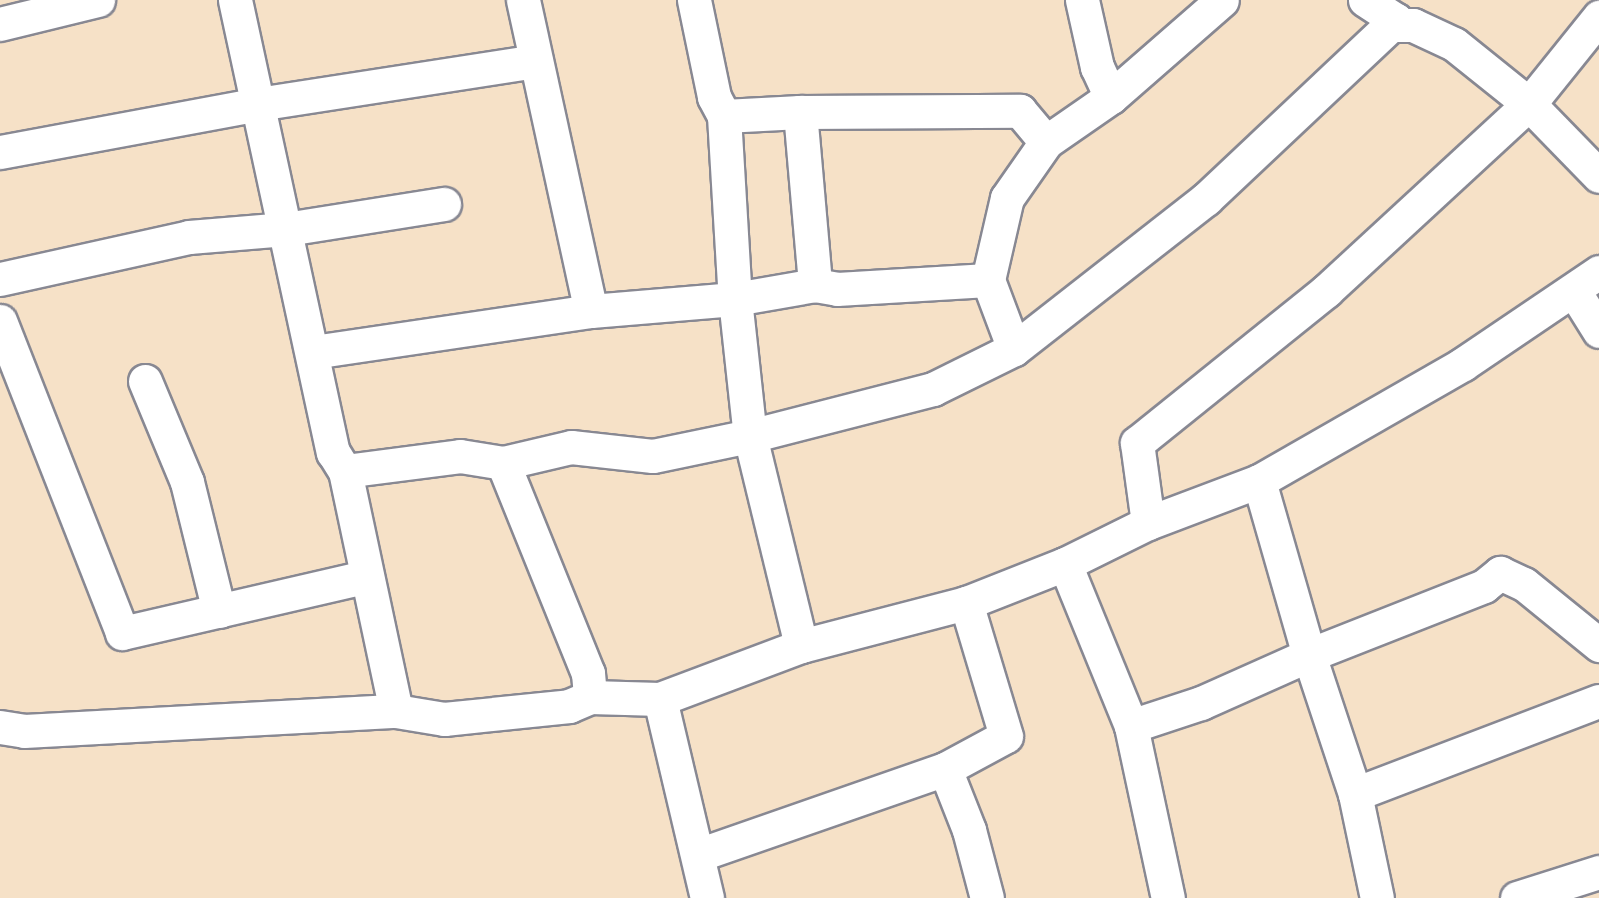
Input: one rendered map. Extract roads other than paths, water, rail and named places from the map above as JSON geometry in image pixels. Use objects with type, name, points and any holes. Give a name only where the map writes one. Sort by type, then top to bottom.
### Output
[{"type":"street","points":[[0,24],[98,0]]},
{"type":"street","points":[[235,0],[333,453],[345,471],[365,577],[396,711]]},
{"type":"street","points":[[523,0],[591,311]]},
{"type":"street","points":[[694,0],[714,97],[724,116],[735,299],[750,436],[801,646]]},
{"type":"street","points":[[1082,0],[1097,67],[1111,97]]},
{"type":"street","points":[[1014,350],[988,280],[1007,198],[1046,142],[1111,97],[1222,0]]},
{"type":"street","points":[[1365,0],[1396,20]]},
{"type":"street","points":[[1148,523],[1137,443],[1326,291],[1529,104],[1599,17]]},
{"type":"street","points":[[1396,20],[1394,25],[1413,25],[1454,44],[1529,104],[1599,176]]},
{"type":"street","points":[[345,471],[460,456],[503,463],[571,447],[653,456],[750,436],[933,389],[1014,350],[1206,199],[1396,20]]},
{"type":"street","points":[[0,152],[258,104],[536,61]]},
{"type":"street","points":[[724,116],[800,112],[1020,111],[1046,142]]},
{"type":"street","points":[[800,112],[815,285]]},
{"type":"street","points":[[0,279],[189,237],[286,229],[444,204]]},
{"type":"street","points":[[312,352],[591,311],[735,299],[815,285],[837,289],[988,280]]},
{"type":"street","points":[[1,724],[24,731],[396,711],[444,719],[569,706],[590,697],[660,699],[801,646],[966,603],[1065,564],[1148,523],[1259,481],[1463,363],[1587,281],[1599,331]]},
{"type":"street","points":[[0,321],[122,633],[365,577]]},
{"type":"street","points":[[145,381],[187,482],[219,611]]},
{"type":"street","points":[[503,463],[588,673],[590,697]]},
{"type":"street","points":[[1259,481],[1309,655],[1355,794],[1377,898]]},
{"type":"street","points":[[1065,564],[1131,726],[1168,898]]},
{"type":"street","points":[[1131,726],[1201,703],[1309,655],[1484,586],[1500,573],[1524,584],[1599,645]]},
{"type":"street","points":[[698,855],[945,769],[1006,736],[966,603]]},
{"type":"street","points":[[660,699],[707,898]]},
{"type":"street","points":[[1355,794],[1599,701]]},
{"type":"street","points":[[945,769],[969,830],[987,898]]},
{"type":"street","points":[[1517,898],[1599,872]]}]
